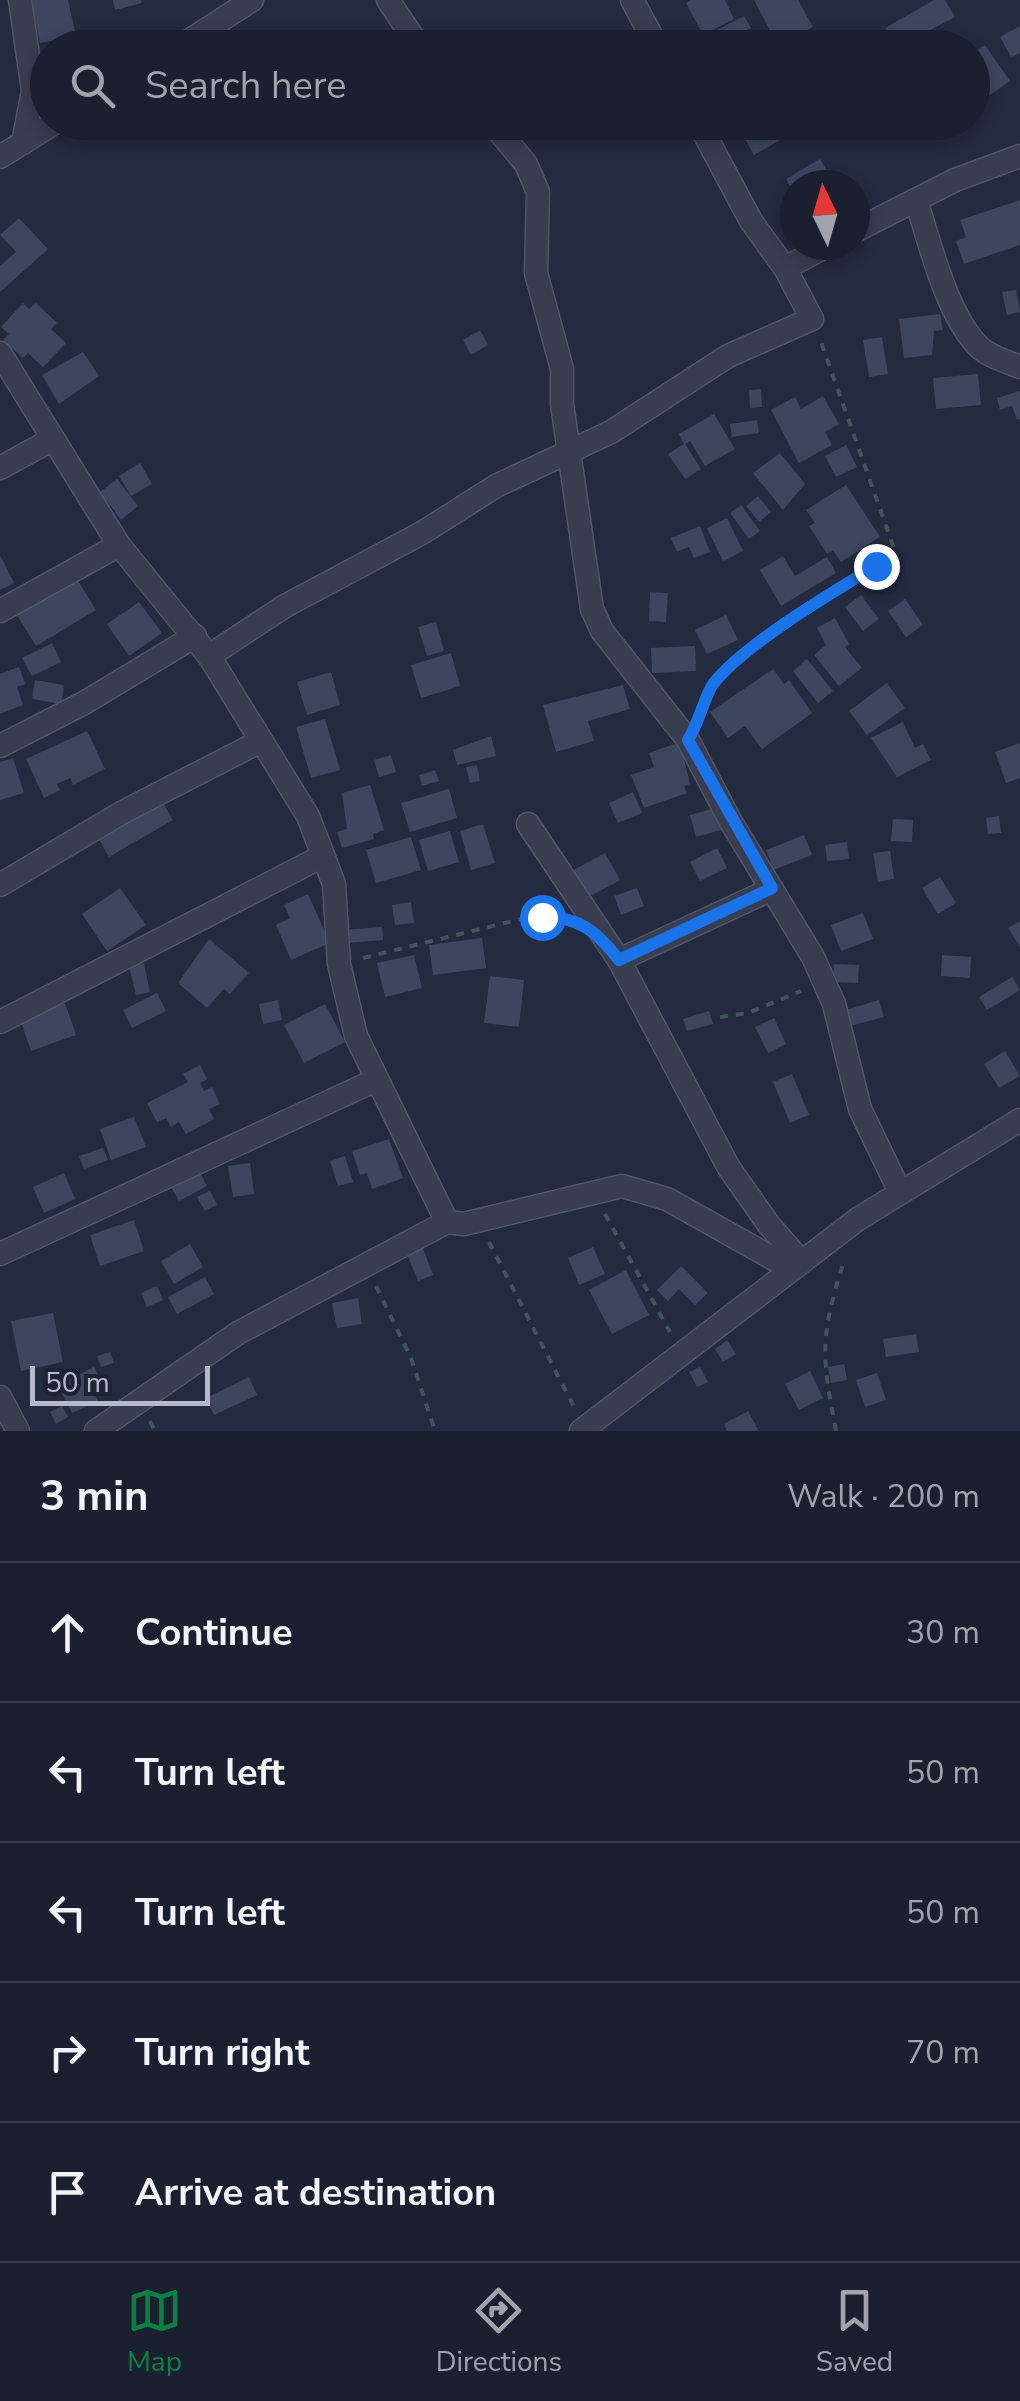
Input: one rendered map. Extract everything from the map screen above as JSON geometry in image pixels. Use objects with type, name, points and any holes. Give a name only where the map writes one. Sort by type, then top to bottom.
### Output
[{"type":"street","points":[[20,0],[30,46]]},
{"type":"street","points":[[206,30],[252,0]]},
{"type":"street","points":[[388,0],[408,30]]},
{"type":"street","points":[[632,0],[648,30]]},
{"type":"street","points":[[23,143],[30,107]]},
{"type":"street","points":[[0,157],[30,139]]},
{"type":"street","points":[[506,140],[526,164],[538,192],[536,274],[556,337],[592,609],[612,645],[688,740],[824,981],[834,1004],[860,1109],[899,1190]]},
{"type":"street","points":[[209,656],[285,606],[422,532],[496,486],[612,432],[728,356],[812,319],[785,268],[751,221],[708,140]]},
{"type":"street","points":[[870,224],[1020,156]]},
{"type":"street","points":[[916,200],[940,273],[967,332],[980,348],[1020,368]]},
{"type":"street","points":[[785,268],[800,260]]},
{"type":"street","points":[[0,353],[119,545],[209,656],[308,816],[334,884],[339,964],[356,1036],[447,1222]]},
{"type":"street","points":[[0,468],[53,439]]},
{"type":"street","points":[[0,611],[119,545]]},
{"type":"street","points":[[0,746],[84,704],[195,636]]},
{"type":"street","points":[[0,885],[123,812],[259,742]]},
{"type":"street","points":[[528,824],[594,929],[619,960],[729,1168],[795,1264]]},
{"type":"street","points":[[0,1022],[323,856]]},
{"type":"street","points":[[619,960],[772,888]]},
{"type":"street","points":[[0,1254],[376,1080]]},
{"type":"street","points":[[583,1430],[858,1219],[899,1190],[1020,1120]]},
{"type":"street","points":[[96,1431],[238,1334],[368,1268],[447,1222],[478,1220],[622,1186],[667,1199],[795,1264]]},
{"type":"street","points":[[0,1397],[18,1431]]},
{"type":"path","points":[[688,740],[705,710],[710,687],[720,678],[781,628],[896,554],[856,433],[812,319]]},
{"type":"path","points":[[339,964],[521,919],[557,916],[594,929]]},
{"type":"path","points":[[720,1017],[748,1013],[824,981]]},
{"type":"path","points":[[599,1190],[610,1226],[682,1354]]},
{"type":"path","points":[[836,1431],[824,1366],[824,1323],[858,1219]]},
{"type":"path","points":[[478,1220],[583,1430]]},
{"type":"path","points":[[368,1268],[411,1358],[435,1431]]},
{"type":"building","points":[[31,0],[68,0],[75,30],[37,30]]},
{"type":"building","points":[[113,0],[141,0],[142,3],[115,10]]},
{"type":"building","points":[[725,0],[734,19],[713,30],[700,30],[686,3]]},
{"type":"building","points":[[754,0],[798,0],[813,27],[807,30],[770,30]]},
{"type":"building","points":[[934,0],[945,0],[955,17],[930,30],[885,28]]},
{"type":"building","points":[[744,16],[751,28],[747,30],[717,30]]},
{"type":"building","points":[[1020,26],[1020,53],[1011,57],[1000,37]]},
{"type":"building","points":[[990,52],[1010,81],[990,95]]},
{"type":"building","points":[[746,140],[781,140],[754,155]]},
{"type":"building","points":[[820,159],[826,170],[801,170]]},
{"type":"building","points":[[1020,200],[1020,245],[964,264],[956,241],[966,237],[960,220]]},
{"type":"building","points":[[19,218],[48,249],[0,292],[0,266],[16,252],[0,235]]},
{"type":"building","points":[[1016,290],[1020,312],[1007,315],[1002,292]]},
{"type":"building","points":[[23,303],[29,309],[36,303],[57,323],[51,329],[66,343],[43,367],[28,353],[23,358],[3,340],[9,334],[1,327]]},
{"type":"building","points":[[940,314],[943,330],[934,331],[932,355],[904,358],[899,319]]},
{"type":"building","points":[[480,330],[488,345],[471,355],[463,340]]},
{"type":"building","points":[[882,337],[888,374],[869,377],[863,340]]},
{"type":"building","points":[[83,352],[99,376],[59,404],[42,375]]},
{"type":"building","points":[[978,374],[981,405],[936,409],[933,378]]},
{"type":"building","points":[[761,389],[762,407],[750,408],[749,390]]},
{"type":"building","points":[[1020,391],[1017,420],[1012,406],[1000,410],[997,398]]},
{"type":"building","points":[[823,396],[839,424],[825,432],[832,445],[799,463],[771,410],[795,397],[801,409]]},
{"type":"building","points":[[714,414],[735,449],[705,466],[690,441],[685,444],[701,469],[685,479],[668,454],[684,444],[679,434]]},
{"type":"building","points":[[757,420],[759,433],[732,437],[730,424]]},
{"type":"building","points":[[846,445],[857,467],[836,477],[825,456]]},
{"type":"building","points":[[780,453],[805,484],[783,510],[753,473]]},
{"type":"building","points":[[140,463],[152,484],[131,496],[119,476]]},
{"type":"building","points":[[117,479],[138,506],[121,520],[100,492]]},
{"type":"building","points":[[846,485],[880,537],[841,562],[833,550],[827,554],[809,526],[815,523],[806,510]]},
{"type":"building","points":[[758,496],[771,512],[759,522],[746,506]]},
{"type":"building","points":[[741,505],[760,531],[749,539],[730,513]]},
{"type":"building","points":[[727,518],[743,551],[723,561],[707,528]]},
{"type":"building","points":[[700,526],[710,552],[694,558],[689,547],[677,552],[671,538]]},
{"type":"building","points":[[0,555],[14,583],[0,590]]},
{"type":"building","points":[[783,556],[795,576],[827,557],[836,573],[781,606],[760,570]]},
{"type":"building","points":[[75,576],[96,610],[36,646],[15,612]]},
{"type":"building","points":[[650,592],[668,593],[666,622],[649,621]]},
{"type":"building","points":[[861,595],[879,619],[863,631],[845,607]]},
{"type":"building","points":[[905,599],[923,625],[906,637],[888,611]]},
{"type":"building","points":[[139,602],[162,633],[129,656],[107,624]]},
{"type":"building","points":[[726,615],[738,640],[707,654],[695,630]]},
{"type":"building","points":[[835,618],[849,644],[845,647],[862,668],[839,686],[814,655],[826,645],[817,628]]},
{"type":"building","points":[[436,622],[444,651],[427,656],[418,627]]},
{"type":"building","points":[[52,643],[61,662],[32,676],[22,658]]},
{"type":"building","points":[[695,646],[696,671],[652,673],[651,648]]},
{"type":"building","points":[[451,653],[460,686],[421,698],[411,665]]},
{"type":"building","points":[[807,659],[833,691],[818,703],[793,671]]},
{"type":"building","points":[[19,667],[25,684],[17,687],[23,705],[0,714],[0,674]]},
{"type":"building","points":[[773,669],[784,684],[789,680],[812,713],[762,749],[745,726],[728,738],[710,712]]},
{"type":"building","points":[[331,672],[340,705],[307,715],[297,682]]},
{"type":"building","points":[[35,680],[64,685],[61,704],[32,699]]},
{"type":"building","points":[[887,683],[905,708],[867,735],[849,711]]},
{"type":"building","points":[[623,685],[630,709],[588,721],[594,741],[556,752],[543,705]]},
{"type":"building","points":[[325,719],[340,770],[311,778],[296,727]]},
{"type":"building","points":[[903,722],[915,748],[923,744],[931,760],[897,777],[871,738]]},
{"type":"building","points":[[87,731],[105,769],[73,785],[70,778],[57,784],[60,790],[44,798],[26,759]]},
{"type":"building","points":[[491,736],[496,756],[457,765],[453,750]]},
{"type":"building","points":[[680,742],[690,784],[684,786],[687,793],[644,808],[631,775],[654,767],[649,753]]},
{"type":"building","points":[[1020,743],[1020,778],[1006,783],[995,752]]},
{"type":"building","points":[[391,755],[396,772],[379,777],[374,760]]},
{"type":"building","points":[[13,758],[24,793],[0,800],[0,762]]},
{"type":"building","points":[[477,765],[480,781],[470,783],[466,767]]},
{"type":"building","points":[[435,770],[439,781],[422,786],[419,775]]},
{"type":"building","points":[[370,785],[384,830],[373,834],[374,839],[342,848],[337,832],[347,829],[342,793]]},
{"type":"building","points":[[449,789],[457,818],[410,832],[401,803]]},
{"type":"building","points":[[633,792],[642,813],[618,823],[609,803]]},
{"type":"building","points":[[161,799],[173,820],[109,857],[97,836]]},
{"type":"building","points":[[718,807],[724,829],[696,837],[690,815]]},
{"type":"building","points":[[999,816],[1001,833],[988,834],[986,818]]},
{"type":"building","points":[[893,819],[913,820],[912,842],[891,841]]},
{"type":"building","points":[[483,824],[495,863],[471,870],[460,831]]},
{"type":"building","points":[[450,831],[459,862],[428,871],[419,840]]},
{"type":"building","points":[[804,835],[812,855],[774,870],[766,850]]},
{"type":"building","points":[[411,837],[421,870],[376,883],[366,850]]},
{"type":"building","points":[[847,842],[849,859],[827,861],[825,845]]},
{"type":"building","points":[[717,848],[727,868],[700,881],[690,862]]},
{"type":"building","points":[[890,851],[894,879],[878,882],[873,853]]},
{"type":"building","points":[[605,853],[620,880],[585,899],[570,872]]},
{"type":"building","points":[[940,877],[956,903],[938,914],[922,888]]},
{"type":"building","points":[[120,888],[146,925],[107,951],[82,914]]},
{"type":"building","points":[[637,888],[644,906],[621,915],[614,896]]},
{"type":"building","points":[[308,894],[330,943],[291,960],[276,925],[290,918],[284,905]]},
{"type":"building","points":[[411,902],[414,923],[395,925],[392,905]]},
{"type":"building","points":[[863,913],[873,939],[841,951],[831,925]]},
{"type":"building","points":[[1020,921],[1020,947],[1008,928]]},
{"type":"building","points":[[382,927],[383,940],[346,943],[345,930]]},
{"type":"building","points":[[482,938],[486,968],[433,975],[429,945]]},
{"type":"building","points":[[209,939],[249,973],[230,994],[224,989],[207,1008],[178,983]]},
{"type":"building","points":[[414,955],[422,988],[385,997],[377,963]]},
{"type":"building","points":[[942,955],[971,957],[970,978],[941,976]]},
{"type":"building","points":[[144,963],[150,992],[136,995],[129,966]]},
{"type":"building","points":[[834,964],[859,965],[858,983],[833,982]]},
{"type":"building","points":[[490,976],[524,980],[519,1027],[484,1023]]},
{"type":"building","points":[[1012,977],[1020,990],[987,1010],[979,997]]},
{"type":"building","points":[[157,993],[166,1011],[132,1028],[123,1010]]},
{"type":"building","points":[[278,1000],[282,1020],[263,1024],[259,1004]]},
{"type":"building","points":[[879,1000],[884,1017],[850,1026],[846,1010]]},
{"type":"building","points":[[65,1003],[76,1035],[31,1051],[20,1019]]},
{"type":"building","points":[[325,1004],[345,1042],[304,1063],[284,1025]]},
{"type":"building","points":[[709,1011],[713,1024],[687,1031],[683,1019]]},
{"type":"building","points":[[774,1018],[786,1044],[768,1053],[755,1027]]},
{"type":"building","points":[[1005,1051],[1020,1076],[999,1088],[984,1064]]},
{"type":"building","points":[[200,1065],[207,1079],[200,1083],[204,1091],[212,1087],[220,1104],[209,1109],[214,1119],[186,1134],[179,1122],[171,1127],[166,1118],[157,1122],[147,1103],[188,1082],[183,1074]]},
{"type":"building","points":[[792,1074],[809,1115],[790,1123],[773,1082]]},
{"type":"building","points":[[134,1117],[146,1147],[111,1160],[100,1129]]},
{"type":"building","points":[[389,1139],[403,1178],[372,1189],[367,1173],[360,1175],[352,1151]]},
{"type":"building","points":[[103,1148],[108,1160],[84,1169],[79,1156]]},
{"type":"building","points":[[345,1156],[353,1182],[338,1186],[330,1161]]},
{"type":"building","points":[[250,1163],[254,1194],[233,1197],[228,1166]]},
{"type":"building","points":[[197,1167],[207,1186],[179,1201],[169,1183]]},
{"type":"building","points":[[64,1173],[75,1199],[44,1213],[33,1187]]},
{"type":"building","points":[[210,1191],[217,1205],[205,1211],[197,1197]]},
{"type":"building","points":[[134,1220],[144,1251],[100,1266],[90,1235]]},
{"type":"building","points":[[190,1244],[203,1267],[174,1284],[161,1261]]},
{"type":"building","points":[[422,1246],[433,1275],[418,1281],[406,1252]]},
{"type":"building","points":[[593,1247],[605,1274],[579,1285],[568,1258]]},
{"type":"building","points":[[681,1266],[708,1293],[695,1305],[679,1289],[668,1301],[657,1290]]},
{"type":"building","points":[[626,1270],[649,1315],[612,1334],[589,1290]]},
{"type":"building","points":[[205,1277],[214,1294],[177,1314],[168,1297]]},
{"type":"building","points":[[157,1286],[163,1300],[147,1307],[141,1293]]},
{"type":"building","points":[[358,1298],[362,1324],[337,1328],[332,1303]]},
{"type":"building","points":[[53,1313],[63,1362],[21,1371],[11,1321]]},
{"type":"building","points":[[916,1334],[919,1352],[886,1357],[883,1339]]},
{"type":"building","points":[[727,1340],[736,1354],[723,1362],[715,1349]]},
{"type":"building","points":[[110,1352],[114,1363],[101,1367],[97,1356]]},
{"type":"building","points":[[844,1364],[847,1380],[831,1383],[828,1367]]},
{"type":"building","points":[[94,1367],[104,1387],[93,1392],[98,1401],[72,1413],[58,1385]]},
{"type":"building","points":[[700,1367],[708,1382],[697,1387],[689,1372]]},
{"type":"building","points":[[810,1371],[823,1398],[799,1410],[785,1384]]},
{"type":"building","points":[[877,1373],[886,1400],[865,1407],[856,1380]]},
{"type":"building","points":[[249,1377],[257,1395],[214,1415],[206,1398]]},
{"type":"building","points":[[62,1406],[68,1417],[56,1424],[50,1412]]},
{"type":"building","points":[[748,1411],[759,1431],[727,1431],[724,1424]]},
{"type":"route","points":[[542,917],[557,916],[594,929],[619,960],[772,888],[731,822],[688,740],[705,710],[710,687],[781,628],[876,566]]}]
